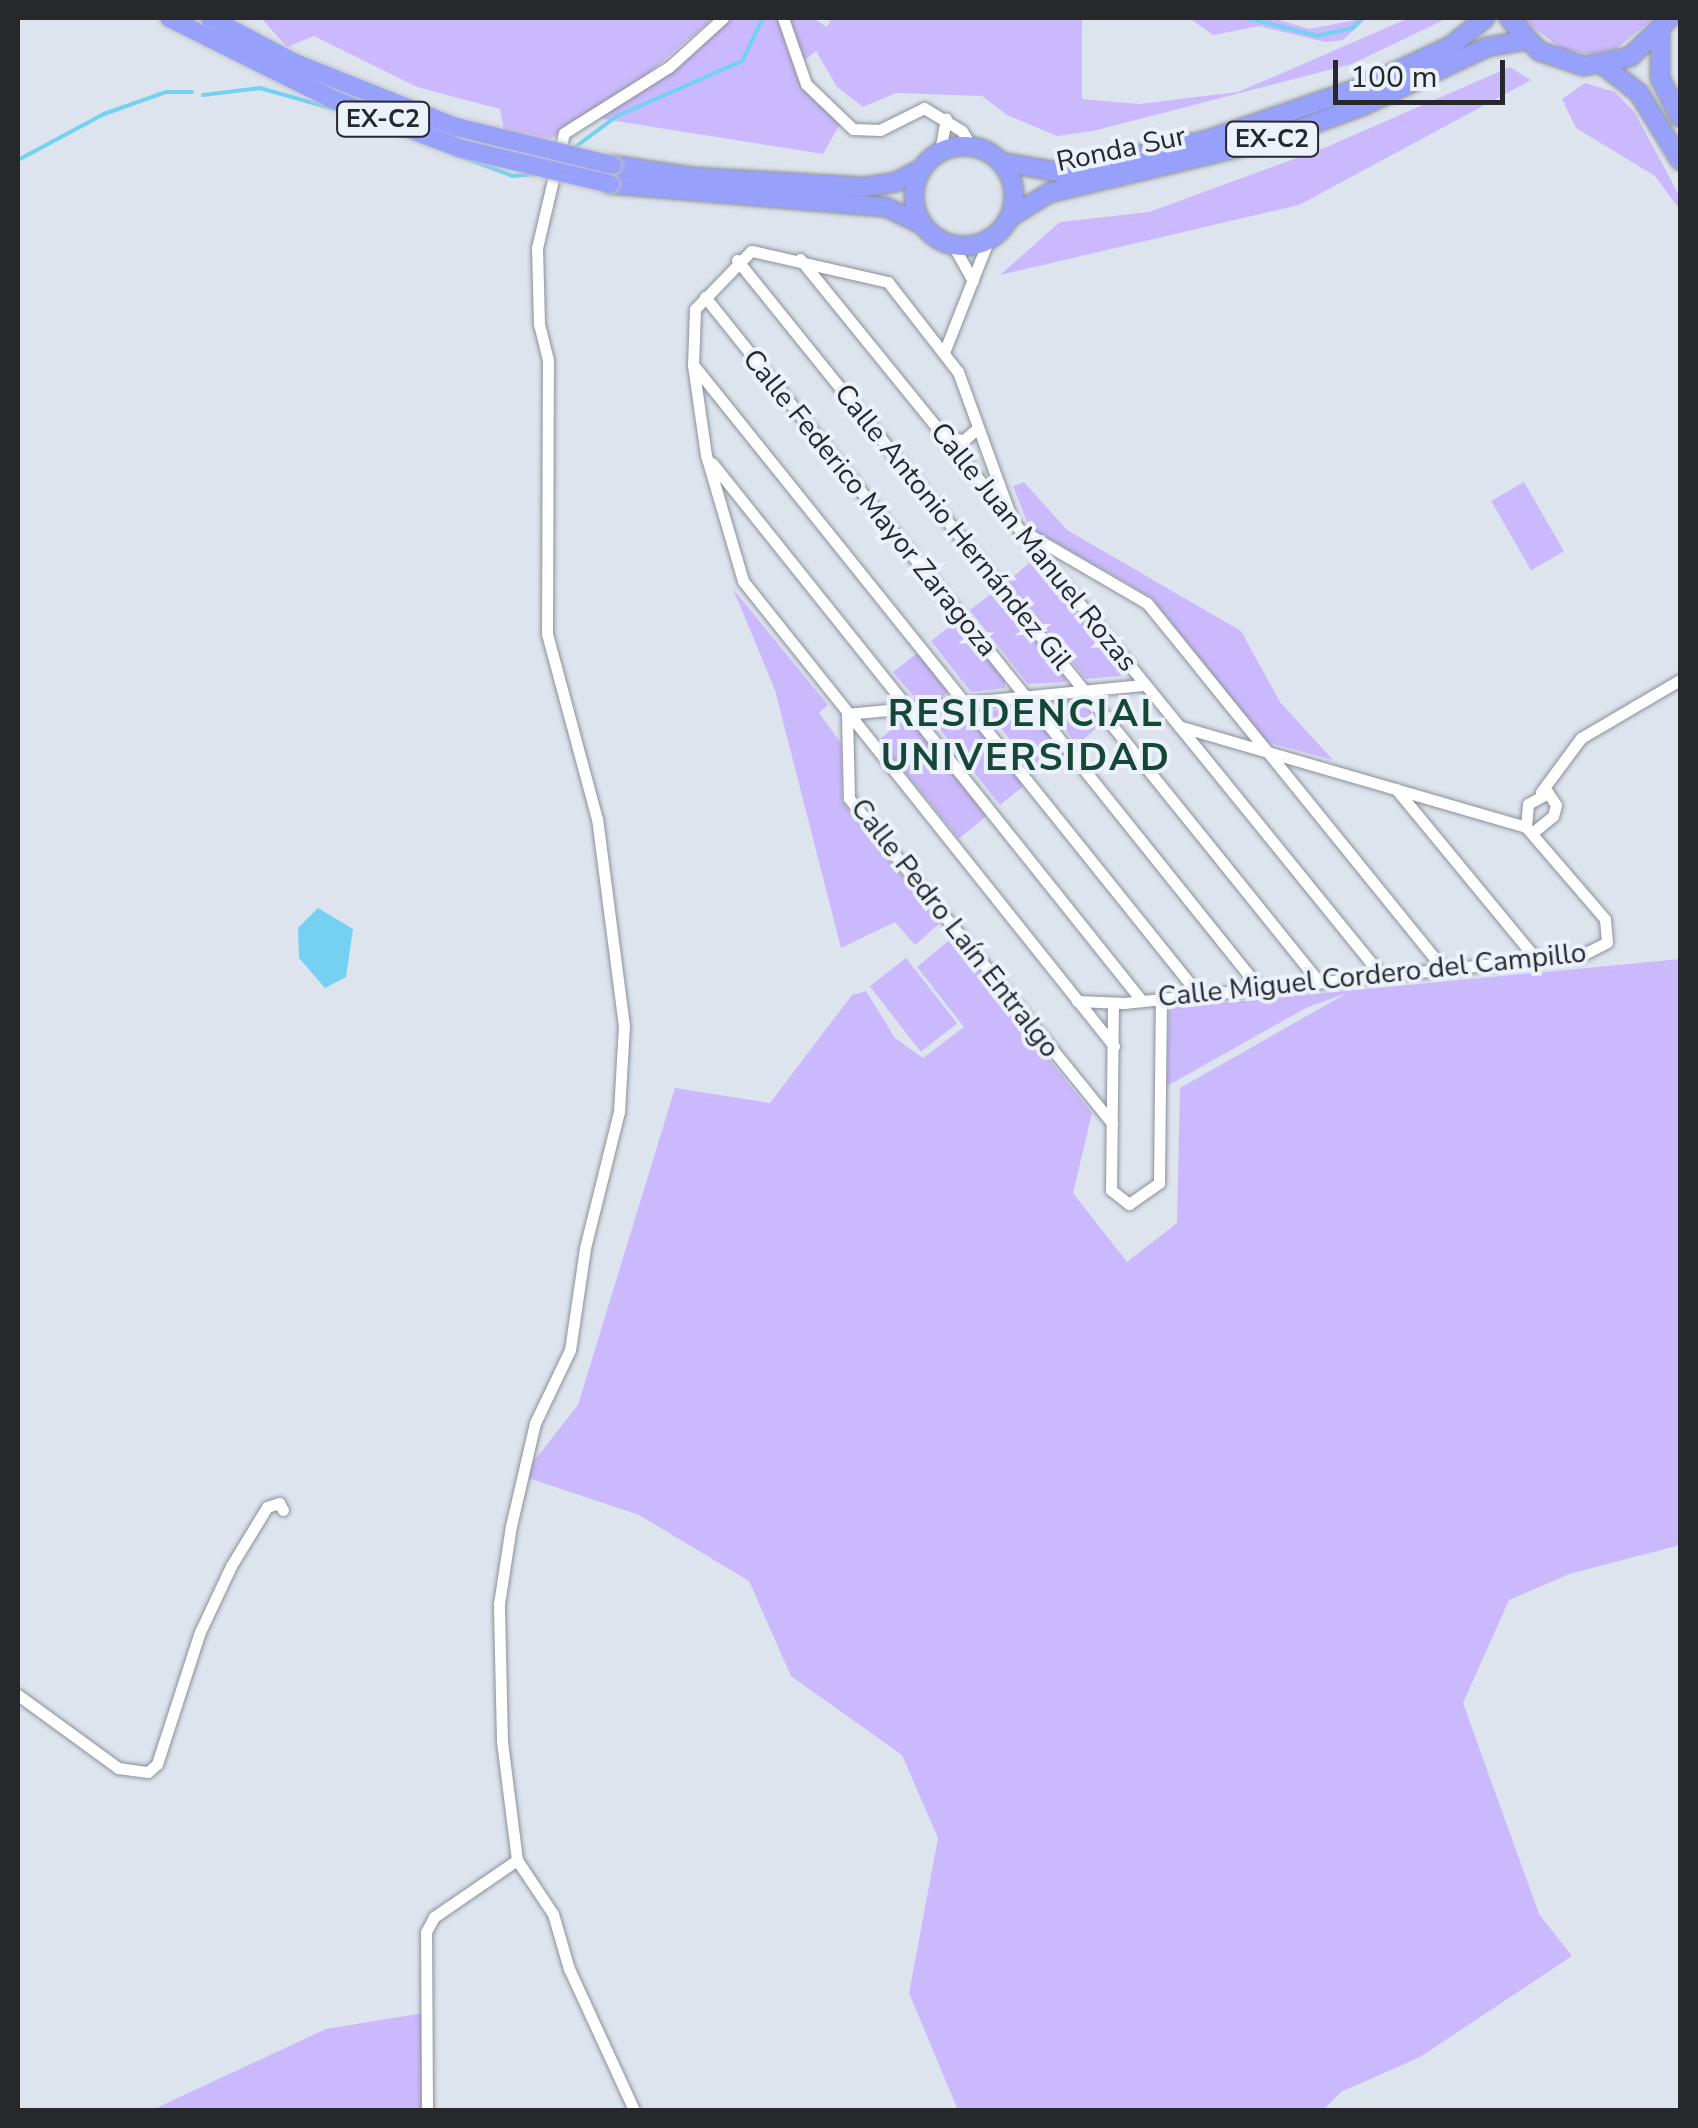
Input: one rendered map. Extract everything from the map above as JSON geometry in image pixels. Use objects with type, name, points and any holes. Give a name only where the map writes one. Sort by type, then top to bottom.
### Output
[{"type":"highway","name":"EX-C2","points":[[170,18],[332,99],[459,148],[611,175],[886,207],[953,245]]},
{"type":"highway","name":"EX-C2","points":[[210,18],[295,63],[456,128],[611,175],[865,187],[896,182],[922,168],[940,152]]},
{"type":"highway","name":"Ronda Sur","points":[[1001,162],[1060,172],[1204,141],[1365,86],[1451,46],[1485,18]]},
{"type":"highway","points":[[1510,18],[1527,40],[1564,63],[1603,65],[1630,57],[1665,25]]},
{"type":"highway","points":[[1665,25],[1660,78],[1680,117]]},
{"type":"highway","name":"Ronda Sur","points":[[1010,217],[1049,192],[1270,140],[1362,106],[1487,47],[1527,40]]},
{"type":"highway","points":[[1603,65],[1638,93],[1680,160]]},
{"type":"highway","name":"EX-C2","points":[[971,146],[1001,162]]},
{"type":"highway","points":[[940,152],[971,146]]},
{"type":"highway","points":[[1001,162],[1014,188],[1010,217]]},
{"type":"highway","points":[[922,168],[914,196],[923,225]]},
{"type":"highway","name":"EX-C2","points":[[988,241],[1010,217]]},
{"type":"highway","points":[[953,245],[988,241]]},
{"type":"street","points":[[634,2110],[569,1969],[546,1900],[517,1860],[502,1740],[499,1604],[535,1423],[570,1350],[585,1248],[619,1112],[624,1026],[597,819],[547,634],[548,360],[539,324],[538,248],[564,133],[670,67],[722,18]]},
{"type":"street","points":[[784,18],[806,84],[853,128],[880,130],[912,108],[946,119],[971,146]]},
{"type":"street","points":[[940,152],[946,119]]},
{"type":"street","points":[[945,350],[974,285],[988,241]]},
{"type":"street","points":[[953,245],[974,285]]},
{"type":"street","points":[[1114,1046],[743,582],[706,456],[693,364],[692,316],[737,260],[751,251],[836,267],[888,282],[945,350],[1016,525],[1147,604],[1443,968]]},
{"type":"street","name":"Calle Juan Manuel Rozas","points":[[800,259],[1381,975]]},
{"type":"street","name":"Calle Antonio Hernández Gil","points":[[737,260],[1318,982]]},
{"type":"street","points":[[823,286],[836,267]]},
{"type":"street","name":"Calle Federico Mayor Zaragoza","points":[[705,297],[1260,989]]},
{"type":"street","points":[[693,364],[969,702],[1199,995]]},
{"type":"street","points":[[699,410],[710,398],[722,398]]},
{"type":"street","points":[[945,438],[964,440],[978,428]]},
{"type":"street","points":[[978,428],[970,468],[992,465]]},
{"type":"street","points":[[706,456],[1142,1001]]},
{"type":"street","points":[[725,520],[734,508],[747,506]]},
{"type":"street","points":[[1056,573],[1069,558]]},
{"type":"street","points":[[1532,825],[1541,792],[1558,776],[1581,738],[1680,680]]},
{"type":"street","points":[[847,714],[1145,685]]},
{"type":"street","name":"Calle Pedro Laín Entralgo","points":[[847,714],[849,798],[1112,1123]]},
{"type":"street","points":[[1179,726],[1532,825]]},
{"type":"street","points":[[1202,756],[1218,737]]},
{"type":"street","points":[[1291,785],[1302,762]]},
{"type":"street","points":[[1532,825],[1554,802],[1558,776]]},
{"type":"street","points":[[1396,788],[1536,960]]},
{"type":"street","points":[[1541,792],[1554,802]]},
{"type":"street","name":"Calle Miguel Cordero del Campillo","points":[[1077,1002],[1119,1004],[1598,952],[1609,929],[1532,825]]},
{"type":"street","points":[[1358,948],[1359,978]]},
{"type":"street","points":[[1242,990],[1246,971]]},
{"type":"street","points":[[1130,983],[1119,1004],[1114,1046],[1111,1190],[1129,1204],[1159,1183],[1161,999]]},
{"type":"street","points":[[18,1695],[118,1768],[148,1772],[157,1764],[200,1632],[238,1552],[267,1508],[279,1503],[283,1510]]},
{"type":"street","points":[[427,2110],[426,1932],[434,1917],[517,1860]]},
{"type":"shaded area","points":[[261,18],[713,18],[651,71],[550,139],[530,141],[505,135],[500,109],[417,87],[314,36],[287,47]]},
{"type":"shaded area","points":[[730,18],[781,18],[785,44],[809,95],[840,124],[823,154],[597,118],[671,70]]},
{"type":"shaded area","points":[[790,18],[813,18],[827,27],[832,18],[1082,18],[1082,99],[1139,104],[1238,92],[1409,18],[1448,18],[1352,64],[1093,131],[1057,136],[1007,115],[982,96],[896,93],[863,107],[837,87],[816,51],[802,62]]},
{"type":"shaded area","points":[[1189,18],[1273,18],[1309,29],[1367,18],[1343,40],[1325,42],[1259,26],[1213,35]]},
{"type":"shaded area","points":[[1521,18],[1654,18],[1616,49],[1589,54],[1562,49]]},
{"type":"shaded area","points":[[1510,67],[1531,80],[1299,205],[1000,275],[1060,222],[1149,212],[1324,148]]},
{"type":"shaded area","points":[[1585,83],[1615,92],[1635,113],[1680,197],[1680,210],[1655,176],[1576,128],[1562,99]]},
{"type":"shaded area","points":[[1024,482],[1067,530],[1241,631],[1280,702],[1333,760],[1266,742],[1151,597],[1029,527],[1013,486]]},
{"type":"shaded area","points":[[1524,482],[1564,551],[1531,570],[1491,501]]},
{"type":"shaded area","points":[[1033,560],[1118,666],[1121,676],[1086,679],[1008,581]]},
{"type":"shaded area","points":[[733,589],[828,705],[819,713],[841,743],[842,801],[940,923],[915,945],[895,922],[841,948],[775,690]]},
{"type":"shaded area","points":[[995,591],[1065,682],[1028,684],[970,610]]},
{"type":"shaded area","points":[[958,620],[1005,680],[1005,688],[971,692],[931,641]]},
{"type":"shaded area","points":[[919,652],[948,691],[944,696],[916,699],[893,672]]},
{"type":"shaded area","points":[[1078,697],[1102,723],[1077,745],[1046,704]]},
{"type":"shaded area","points":[[1023,704],[1064,754],[1038,775],[988,712]]},
{"type":"shaded area","points":[[964,710],[1025,785],[1000,805],[930,717]]},
{"type":"shaded area","points":[[907,717],[987,816],[959,838],[879,740]]},
{"type":"shaded area","points":[[952,938],[1092,1113],[1073,1193],[1127,1262],[1177,1223],[1180,1088],[1347,993],[1306,1008],[1167,1086],[1169,1008],[1680,959],[1680,1545],[1569,1574],[1509,1600],[1463,1703],[1539,1914],[1572,1956],[1420,2057],[1341,2092],[1323,2110],[958,2110],[909,1993],[938,1838],[902,1755],[791,1676],[749,1581],[639,1515],[522,1476],[578,1405],[675,1088],[770,1103],[852,995],[866,991],[895,1038],[923,1058],[964,1027],[917,967]]},
{"type":"shaded area","points":[[906,958],[957,1023],[921,1052],[870,986]]},
{"type":"shaded area","points":[[424,2013],[433,2110],[152,2110],[326,2029]]},
{"type":"water","points":[[318,908],[353,929],[346,977],[325,988],[299,958],[298,928]]},
{"type":"waterway","points":[[574,148],[617,116],[742,61],[763,18]]},
{"type":"waterway","points":[[1248,18],[1317,36],[1353,28],[1361,18]]},
{"type":"waterway","points":[[203,95],[260,88],[334,109]]},
{"type":"waterway","points":[[18,160],[104,114],[166,92],[192,92]]},
{"type":"waterway","points":[[408,137],[513,176],[536,174]]},
{"type":"district","name":"RESIDENCIAL UNIVERSIDAD","points":[[1026,736]]}]
